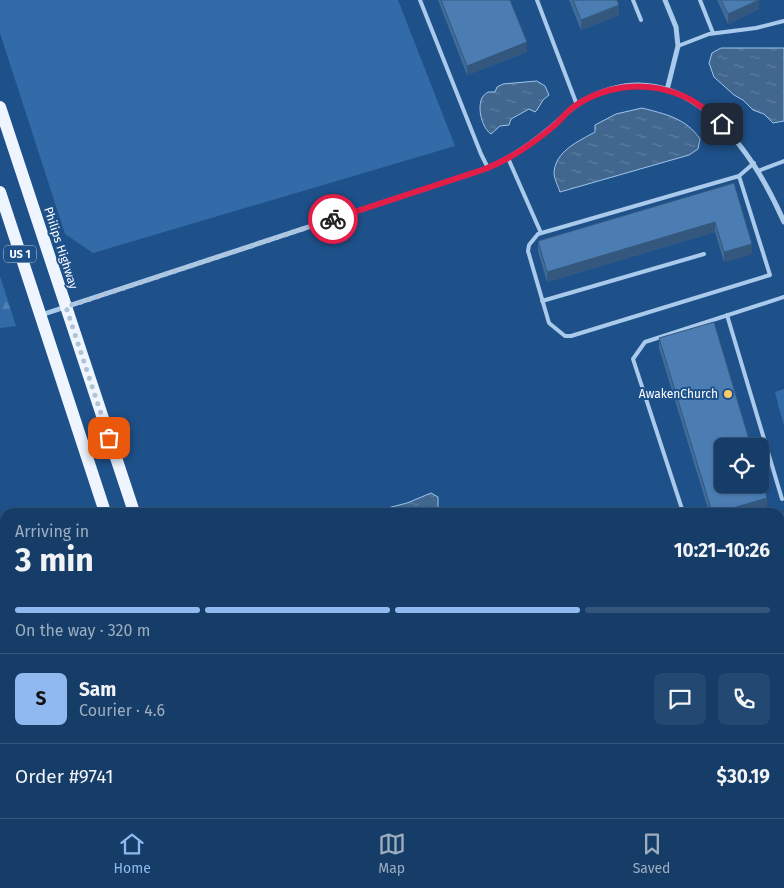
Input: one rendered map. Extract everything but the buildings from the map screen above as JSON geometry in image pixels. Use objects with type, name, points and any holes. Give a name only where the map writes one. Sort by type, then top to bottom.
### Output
[{"type":"main road","name":"Philips Highway","points":[[0,107],[133,508]]},
{"type":"main road","name":"US 1","points":[[0,192],[104,508]]},
{"type":"street","points":[[665,0],[676,27],[678,46],[667,90]]},
{"type":"street","points":[[40,316],[488,168],[538,139],[577,105],[603,92],[623,87],[647,86],[667,90],[680,94],[710,113],[722,124],[754,163],[774,198],[784,222]]},
{"type":"lane","points":[[420,0],[488,168]]},
{"type":"lane","points":[[537,0],[577,105]]},
{"type":"lane","points":[[633,0],[641,20]]},
{"type":"lane","points":[[700,0],[714,33]]},
{"type":"lane","points":[[678,46],[714,33],[756,28],[784,21]]},
{"type":"lane","points":[[508,158],[541,233]]},
{"type":"lane","points":[[758,171],[784,160]]},
{"type":"lane","points":[[739,176],[770,275],[570,336],[564,336],[549,323],[528,251],[529,245],[538,234],[739,176],[754,163]]},
{"type":"lane","points":[[542,301],[704,254]]},
{"type":"lane","points":[[682,508],[633,359],[645,342],[784,297]]},
{"type":"lane","points":[[727,315],[782,499]]},
{"type":"green space","points":[[0,0],[398,0],[455,146],[93,253],[65,234],[0,33]]},
{"type":"green space","points":[[0,276],[16,326],[0,328]]},
{"type":"green space","points":[[784,389],[784,426],[775,392]]},
{"type":"water","points":[[721,48],[784,48],[784,121],[773,123],[764,114],[753,110],[714,77],[709,63],[712,53]]},
{"type":"water","points":[[537,81],[545,86],[549,95],[543,100],[537,110],[535,112],[529,109],[511,119],[509,125],[500,126],[491,134],[483,123],[480,112],[482,97],[488,92],[495,92],[497,87],[503,84]]},
{"type":"water","points":[[642,108],[659,112],[688,126],[700,139],[698,149],[689,155],[560,192],[554,173],[555,165],[563,153],[575,143],[595,132],[595,125],[616,114]]},
{"type":"water","points":[[431,493],[438,497],[438,508],[388,508],[407,503]]},
{"type":"way so far","points":[[109,438],[66,307],[333,219]]},
{"type":"place","name":"AwakenChurch","points":[[728,394]]},
{"type":"route","points":[[333,219],[485,169],[522,150],[538,139],[570,110],[583,101],[603,92],[623,87],[647,86],[680,94],[702,107],[722,124]]}]
